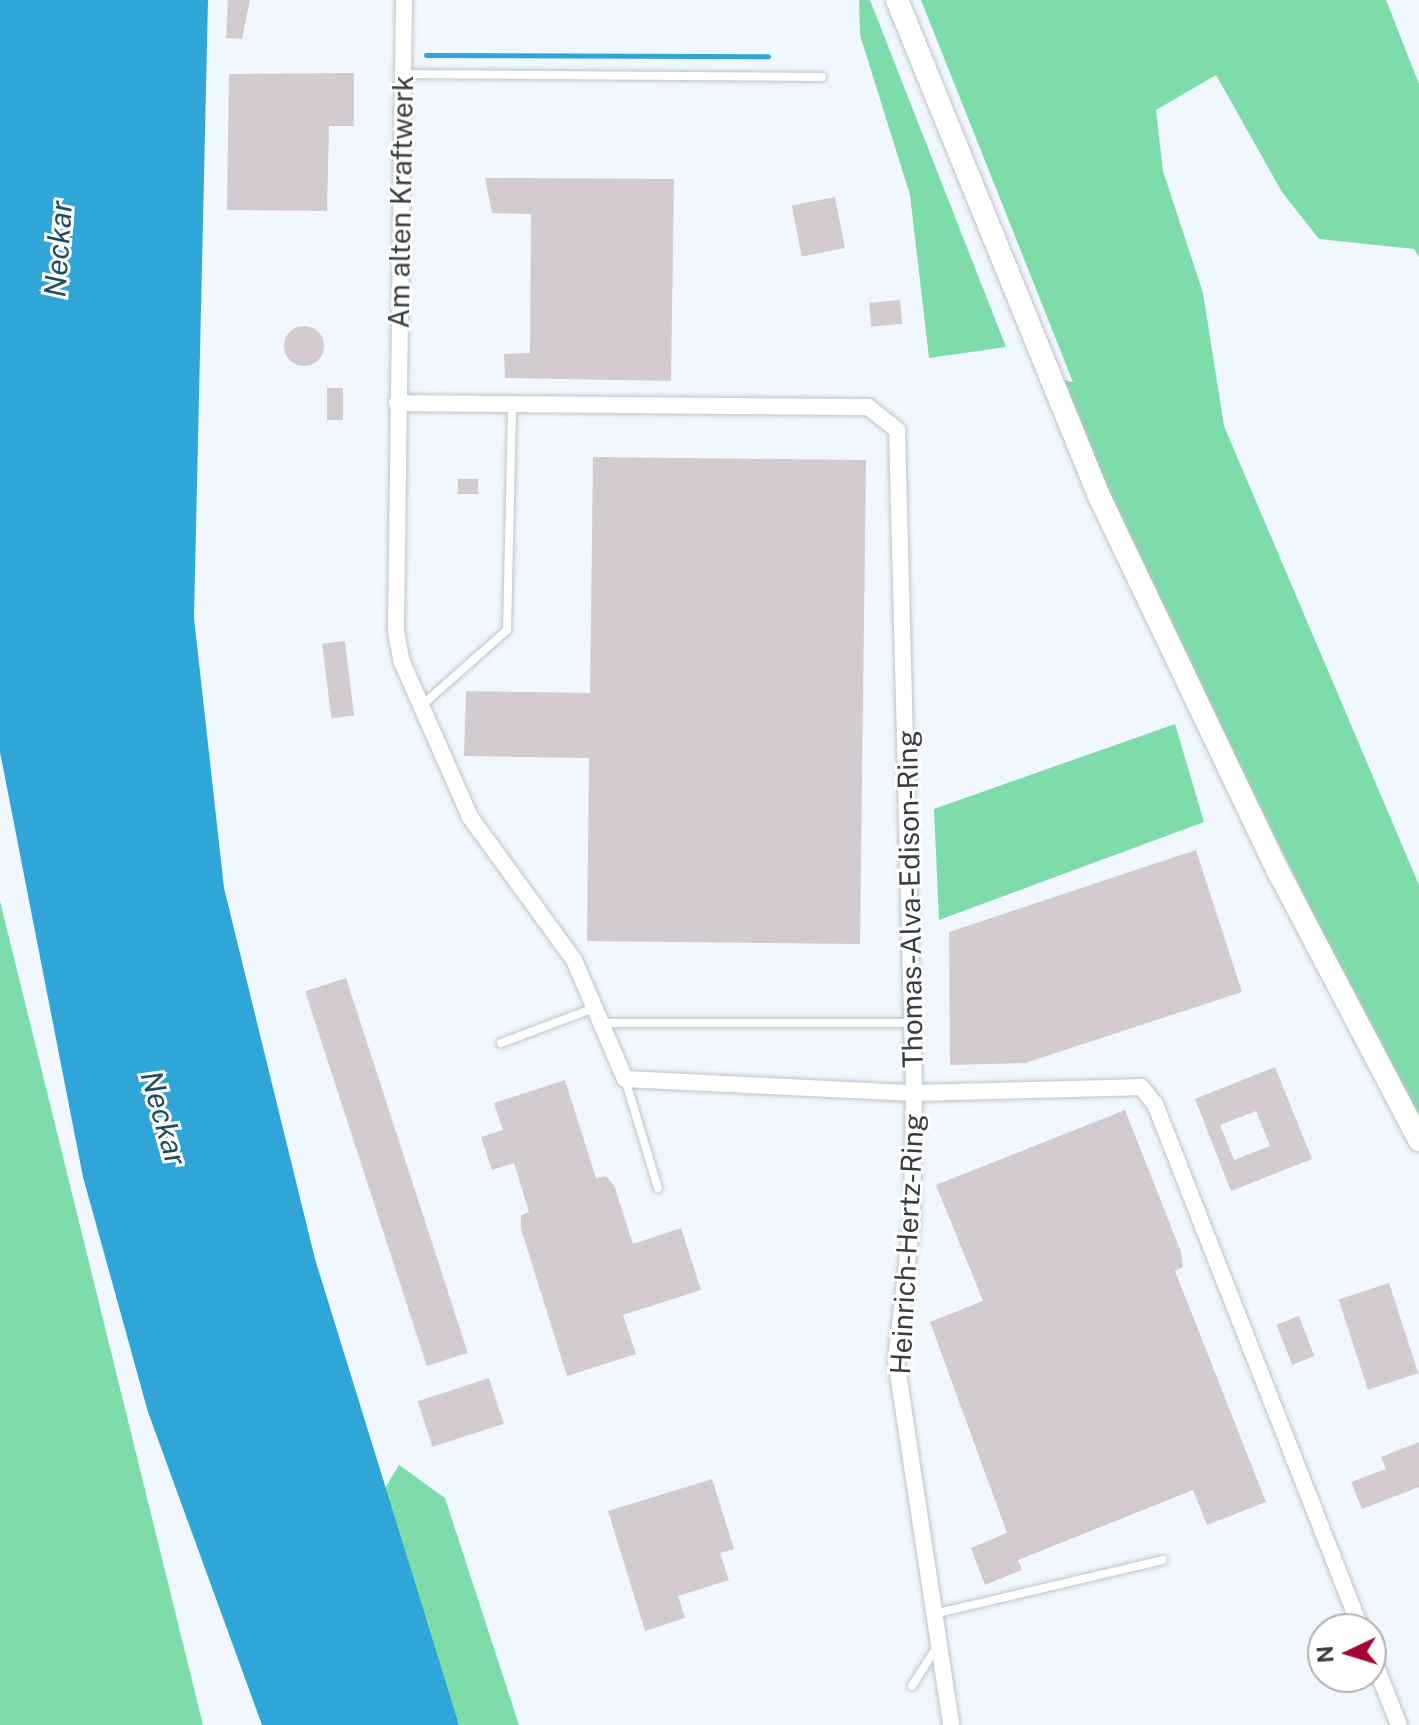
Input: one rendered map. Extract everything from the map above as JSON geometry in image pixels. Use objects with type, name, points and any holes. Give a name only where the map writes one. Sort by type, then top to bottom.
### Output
[{"type":"main road","points":[[897,0],[1099,496],[1278,871],[1419,1140]]},
{"type":"street","name":"Am alten Kraftwerk","points":[[397,403],[404,0]]},
{"type":"street","name":"Thomas-Alva-Edison-Ring","points":[[397,403],[868,407],[897,430],[914,1093],[625,1079]]},
{"type":"street","points":[[397,403],[396,632],[420,706],[470,817],[544,915],[598,1006],[625,1079]]},
{"type":"street","name":"Heinrich-Hertz-Ring","points":[[951,1725],[896,1360],[912,1218],[914,1093],[1141,1087],[1155,1104],[1355,1613]]},
{"type":"street","points":[[1386,1693],[1399,1725]]},
{"type":"lane","points":[[404,74],[822,77]]},
{"type":"lane","points":[[420,706],[507,630],[512,403]]},
{"type":"lane","points":[[501,1043],[598,1006]]},
{"type":"lane","points":[[604,1023],[912,1023]]},
{"type":"lane","points":[[625,1079],[658,1188]]},
{"type":"lane","points":[[933,1614],[1163,1560]]},
{"type":"lane","points":[[912,1686],[938,1645]]},
{"type":"green space","points":[[859,0],[870,0],[1006,347],[929,358],[910,195],[860,35]]},
{"type":"green space","points":[[921,0],[1386,0],[1419,84],[1419,257],[1414,249],[1319,239],[1282,192],[1216,75],[1156,110],[1163,171],[1203,293],[1224,426],[1419,885],[1419,1127],[1105,494],[1059,379],[1073,382]]},
{"type":"green space","points":[[1175,724],[1204,822],[939,920],[934,809]]},
{"type":"green space","points":[[0,901],[203,1725],[0,1725]]},
{"type":"green space","points":[[399,1465],[445,1498],[519,1725],[459,1725],[384,1490]]},
{"type":"water","name":"Neckar","points":[[0,0],[208,0],[194,618],[224,888],[315,1259],[459,1725],[262,1725],[148,1412],[83,1177],[0,752]]},
{"type":"building","points":[[228,0],[250,0],[242,39],[226,38]]},
{"type":"building","points":[[354,73],[354,126],[329,126],[327,211],[227,210],[229,74]]},
{"type":"building","points":[[485,178],[674,179],[671,381],[505,378],[504,354],[530,353],[531,214],[492,213]]},
{"type":"building","points":[[835,197],[845,248],[802,256],[792,205]]},
{"type":"building","points":[[900,300],[902,324],[871,327],[869,303]]},
{"type":"building","points":[[304,326],[318,332],[324,346],[318,360],[304,366],[290,360],[284,346],[290,332]]},
{"type":"building","points":[[327,388],[343,388],[343,420],[327,420]]},
{"type":"building","points":[[593,457],[866,460],[860,944],[587,941],[589,758],[464,756],[466,691],[590,693]]},
{"type":"building","points":[[458,479],[478,479],[478,494],[458,494]]},
{"type":"building","points":[[345,641],[354,715],[331,718],[322,644]]},
{"type":"building","points":[[1196,850],[1242,992],[1025,1063],[950,1065],[949,932]]},
{"type":"building","points":[[346,978],[468,1353],[427,1366],[305,991]]},
{"type":"building","points":[[1275,1067],[1312,1159],[1231,1191],[1195,1099]],"holes":[[[1256,1111],[1270,1146],[1234,1160],[1220,1125]]]},
{"type":"building","points":[[565,1080],[596,1178],[606,1176],[614,1185],[633,1244],[681,1228],[701,1290],[623,1315],[636,1354],[567,1376],[521,1229],[521,1215],[529,1212],[514,1163],[492,1170],[481,1137],[503,1130],[494,1103]]},
{"type":"building","points":[[1125,1110],[1181,1252],[1183,1267],[1175,1271],[1266,1502],[1207,1525],[1193,1490],[1018,1560],[1022,1570],[985,1585],[971,1548],[1007,1533],[930,1322],[983,1301],[936,1185]]},
{"type":"building","points":[[1389,1283],[1418,1373],[1368,1390],[1339,1299]]},
{"type":"building","points":[[1299,1316],[1314,1356],[1292,1365],[1277,1325]]},
{"type":"building","points":[[489,1378],[504,1424],[433,1447],[418,1401]]},
{"type":"building","points":[[1419,1442],[1419,1487],[1362,1509],[1351,1482],[1386,1469],[1381,1457]]},
{"type":"building","points":[[712,1479],[734,1549],[720,1553],[729,1580],[678,1596],[685,1618],[645,1631],[608,1511]]},
{"type":"waterway","points":[[426,55],[768,56]]}]
